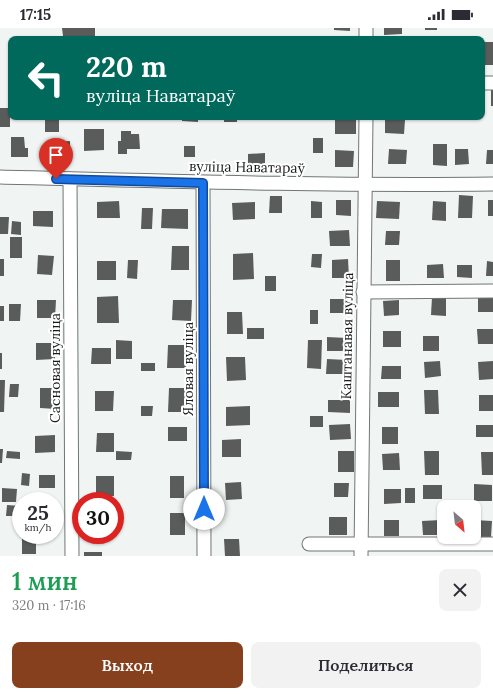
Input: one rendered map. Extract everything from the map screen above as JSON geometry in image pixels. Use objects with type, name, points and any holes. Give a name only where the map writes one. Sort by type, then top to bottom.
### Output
[{"type":"street","name":"Каштанавая вуліца","points":[[362,550],[363,292],[366,120]]},
{"type":"street","name":"вуліца Наватараў","points":[[0,178],[366,185],[493,184]]},
{"type":"street","name":"Сасновая вуліца","points":[[70,179],[72,556]]},
{"type":"street","name":"Яловая вуліца","points":[[203,183],[204,556]]},
{"type":"street","points":[[363,292],[493,290]]},
{"type":"street","points":[[309,544],[362,550],[493,544]]},
{"type":"building","points":[[62,28],[95,28],[95,36],[63,36]]},
{"type":"building","points":[[334,28],[350,28],[350,31],[334,30]]},
{"type":"building","points":[[384,28],[402,28],[402,34],[384,35]]},
{"type":"building","points":[[425,28],[437,28],[437,30],[425,30]]},
{"type":"building","points":[[485,42],[493,42],[493,65],[485,65]]},
{"type":"building","points":[[491,86],[493,86],[493,106],[491,106]]},
{"type":"building","points":[[0,108],[8,108],[8,120],[10,120],[10,127],[0,127]]},
{"type":"building","points":[[45,120],[59,120],[59,132],[45,132]]},
{"type":"building","points":[[198,120],[198,122],[182,121]]},
{"type":"building","points":[[224,120],[237,120],[237,122],[224,122]]},
{"type":"building","points":[[335,120],[356,120],[356,134],[335,134]]},
{"type":"building","points":[[385,120],[405,120],[404,134],[385,133]]},
{"type":"building","points":[[84,129],[104,129],[104,150],[84,151]]},
{"type":"building","points":[[121,131],[131,131],[131,134],[139,134],[140,149],[127,149],[127,154],[118,154],[118,141],[121,141]]},
{"type":"building","points":[[11,137],[24,137],[25,148],[28,148],[28,157],[11,157]]},
{"type":"building","points":[[313,138],[323,138],[323,153],[313,153]]},
{"type":"building","points":[[70,141],[70,159],[51,159],[51,142]]},
{"type":"building","points":[[433,144],[447,144],[447,166],[433,165]]},
{"type":"building","points":[[184,146],[195,146],[195,157],[184,157]]},
{"type":"building","points":[[389,149],[407,150],[406,164],[388,164]]},
{"type":"building","points":[[455,149],[468,149],[469,164],[455,165]]},
{"type":"building","points":[[335,150],[354,151],[353,167],[335,167]]},
{"type":"building","points":[[487,150],[493,150],[493,164],[486,164]]},
{"type":"building","points":[[265,153],[265,166],[248,166],[248,154]]},
{"type":"building","points":[[459,195],[473,196],[472,218],[458,218]]},
{"type":"building","points":[[270,196],[282,196],[282,213],[269,213]]},
{"type":"building","points":[[336,200],[351,200],[351,216],[336,215]]},
{"type":"building","points":[[488,200],[493,200],[493,216],[488,216]]},
{"type":"building","points":[[119,201],[120,218],[97,218],[97,202]]},
{"type":"building","points":[[311,201],[322,202],[322,218],[311,218]]},
{"type":"building","points":[[377,201],[400,202],[399,219],[376,218]]},
{"type":"building","points":[[433,201],[446,202],[446,221],[432,220]]},
{"type":"building","points":[[255,202],[255,219],[233,220],[232,203]]},
{"type":"building","points":[[142,208],[153,208],[152,229],[141,229]]},
{"type":"building","points":[[162,209],[188,209],[188,229],[161,228]]},
{"type":"building","points":[[33,211],[53,211],[53,227],[33,226]]},
{"type":"building","points":[[0,217],[9,217],[8,234],[0,234]]},
{"type":"building","points":[[12,221],[21,222],[21,235],[11,234]]},
{"type":"building","points":[[349,230],[350,246],[330,246],[329,231]]},
{"type":"building","points":[[386,231],[400,231],[399,245],[385,245]]},
{"type":"building","points":[[10,237],[22,237],[22,258],[10,258]]},
{"type":"building","points":[[172,246],[189,246],[189,270],[171,270]]},
{"type":"building","points":[[253,253],[254,279],[233,280],[233,254]]},
{"type":"building","points":[[312,254],[322,254],[321,268],[311,267]]},
{"type":"building","points":[[38,255],[54,256],[52,275],[37,274]]},
{"type":"building","points":[[0,259],[4,259],[4,276],[0,276]]},
{"type":"building","points":[[348,259],[349,278],[332,278],[332,260]]},
{"type":"building","points":[[128,260],[138,260],[137,279],[127,278]]},
{"type":"building","points":[[386,260],[400,260],[400,281],[386,281]]},
{"type":"building","points":[[97,261],[116,261],[116,280],[97,280]]},
{"type":"building","points":[[487,261],[493,262],[493,276],[486,276]]},
{"type":"building","points":[[443,264],[444,278],[427,278],[427,265]]},
{"type":"building","points":[[457,265],[472,265],[472,278],[457,277]]},
{"type":"building","points":[[265,276],[276,276],[276,291],[265,291]]},
{"type":"building","points":[[118,296],[119,323],[97,323],[97,297]]},
{"type":"building","points":[[432,297],[446,297],[446,316],[431,315]]},
{"type":"building","points":[[478,298],[493,298],[493,312],[478,312]]},
{"type":"building","points":[[330,299],[348,299],[348,313],[330,313]]},
{"type":"building","points":[[37,300],[56,300],[55,318],[37,318]]},
{"type":"building","points":[[173,300],[192,300],[191,321],[172,320]]},
{"type":"building","points":[[399,300],[399,315],[384,316],[383,301]]},
{"type":"building","points":[[9,304],[21,304],[20,321],[9,321]]},
{"type":"building","points":[[0,306],[4,306],[4,321],[0,321]]},
{"type":"building","points":[[310,310],[318,310],[318,324],[310,324]]},
{"type":"building","points":[[227,312],[242,312],[243,334],[227,334]]},
{"type":"building","points":[[247,328],[264,328],[264,339],[247,339]]},
{"type":"building","points":[[477,329],[493,329],[493,344],[478,344]]},
{"type":"building","points":[[383,331],[401,331],[401,347],[383,347]]},
{"type":"building","points":[[423,336],[439,336],[439,351],[423,351]]},
{"type":"building","points":[[327,337],[347,338],[347,351],[327,351]]},
{"type":"building","points":[[116,340],[132,341],[132,359],[116,359]]},
{"type":"building","points":[[308,340],[322,340],[321,369],[307,368]]},
{"type":"building","points":[[36,343],[55,343],[55,359],[36,360]]},
{"type":"building","points":[[168,345],[187,345],[186,368],[167,368]]},
{"type":"building","points":[[92,348],[111,348],[111,364],[91,364]]},
{"type":"building","points":[[0,353],[2,353],[2,369],[0,369]]},
{"type":"building","points":[[226,357],[245,357],[246,380],[227,381]]},
{"type":"building","points":[[327,359],[347,360],[347,374],[326,374]]},
{"type":"building","points":[[440,361],[441,376],[425,378],[424,362]]},
{"type":"building","points":[[493,361],[493,379],[479,380],[478,362]]},
{"type":"building","points":[[141,363],[155,363],[155,371],[141,371]]},
{"type":"building","points":[[382,366],[401,366],[401,379],[381,379]]},
{"type":"building","points":[[0,380],[5,380],[4,412],[0,412]]},
{"type":"building","points":[[10,384],[19,384],[18,397],[9,397]]},
{"type":"building","points":[[40,388],[57,388],[56,409],[40,408]]},
{"type":"building","points":[[169,388],[188,388],[187,412],[168,412]]},
{"type":"building","points":[[424,390],[438,390],[439,414],[425,414]]},
{"type":"building","points":[[95,391],[114,391],[113,411],[95,411]]},
{"type":"building","points":[[378,392],[399,392],[399,407],[378,407]]},
{"type":"building","points":[[479,395],[493,395],[493,411],[479,411]]},
{"type":"building","points":[[328,400],[350,400],[350,413],[328,412]]},
{"type":"building","points":[[141,406],[153,406],[152,416],[141,416]]},
{"type":"building","points":[[250,406],[250,425],[226,426],[226,407]]},
{"type":"building","points":[[310,416],[323,416],[323,427],[310,427]]},
{"type":"building","points":[[350,424],[351,439],[330,440],[329,425]]},
{"type":"building","points":[[476,425],[493,425],[493,437],[476,437]]},
{"type":"building","points":[[168,427],[187,427],[187,441],[168,441]]},
{"type":"building","points":[[382,427],[398,427],[398,444],[382,444]]},
{"type":"building","points":[[97,433],[114,433],[114,452],[96,452]]},
{"type":"building","points":[[55,435],[55,452],[35,453],[35,436]]},
{"type":"building","points":[[241,439],[241,457],[222,457],[222,440]]},
{"type":"building","points":[[0,449],[3,449],[2,463],[0,463]]},
{"type":"building","points":[[7,451],[20,452],[20,459],[6,458]]},
{"type":"building","points":[[116,451],[132,452],[131,460],[116,460]]},
{"type":"building","points":[[338,451],[354,451],[354,472],[338,472]]},
{"type":"building","points":[[424,451],[439,451],[439,475],[425,475]]},
{"type":"building","points":[[481,452],[493,452],[493,475],[482,475]]},
{"type":"building","points":[[399,453],[400,470],[383,470],[382,454]]},
{"type":"building","points":[[22,473],[30,474],[29,486],[21,485]]},
{"type":"building","points":[[39,475],[55,475],[55,488],[39,488]]},
{"type":"building","points":[[96,476],[114,476],[114,492],[96,492]]},
{"type":"building","points":[[170,476],[184,476],[184,498],[170,498]]},
{"type":"building","points":[[241,482],[242,499],[226,500],[225,483]]},
{"type":"building","points":[[334,483],[349,483],[348,497],[334,497]]},
{"type":"building","points":[[474,484],[492,485],[492,501],[474,500]]},
{"type":"building","points":[[423,485],[442,485],[442,499],[423,499]]},
{"type":"building","points":[[2,488],[17,489],[17,492],[12,492],[12,502],[2,502]]},
{"type":"building","points":[[405,488],[415,488],[415,503],[405,503]]},
{"type":"building","points":[[384,489],[401,489],[401,503],[384,504]]},
{"type":"building","points":[[7,505],[12,505],[12,516],[6,516]]},
{"type":"building","points":[[170,513],[185,513],[185,535],[170,535]]},
{"type":"building","points":[[329,517],[347,517],[347,535],[329,535]]},
{"type":"building","points":[[384,520],[399,520],[399,536],[384,536]]},
{"type":"building","points":[[437,520],[437,535],[423,535],[422,521]]},
{"type":"building","points":[[481,520],[492,521],[491,537],[481,537]]},
{"type":"building","points":[[224,539],[239,539],[240,556],[225,556]]},
{"type":"building","points":[[22,544],[36,544],[36,554],[22,554]]},
{"type":"building","points":[[84,552],[102,552],[102,556],[84,556]]},
{"type":"route","points":[[56,179],[203,183],[204,509]]}]
